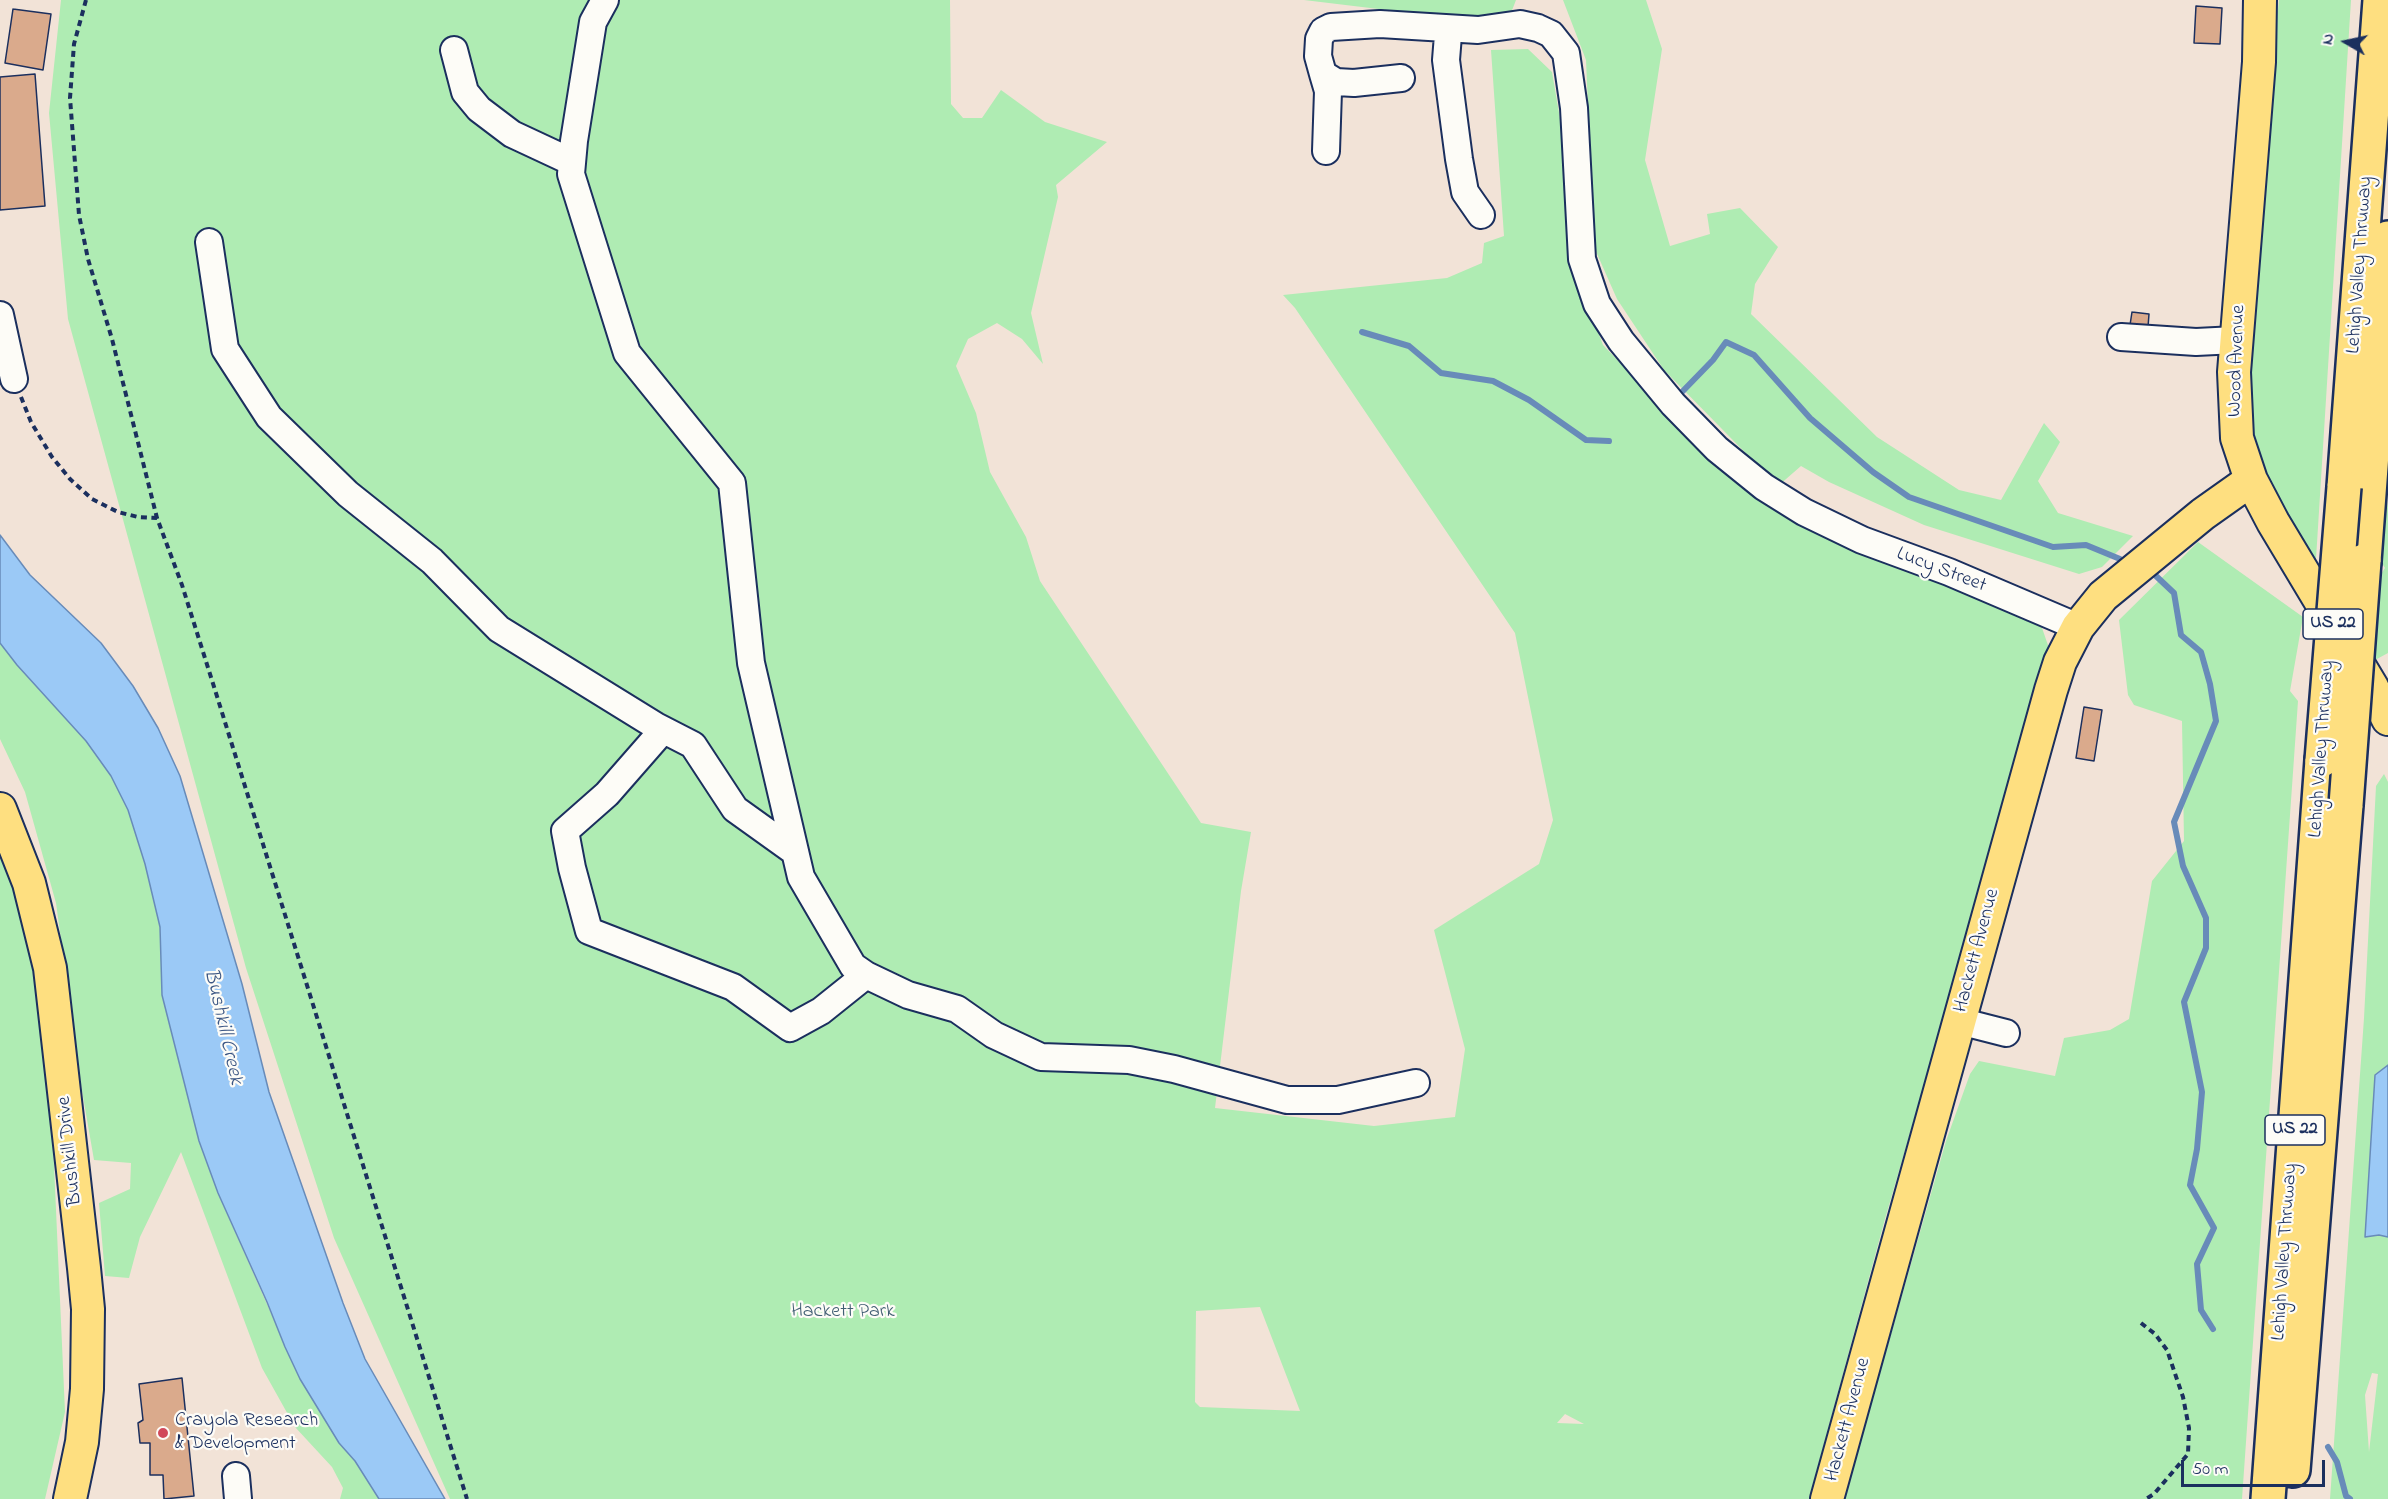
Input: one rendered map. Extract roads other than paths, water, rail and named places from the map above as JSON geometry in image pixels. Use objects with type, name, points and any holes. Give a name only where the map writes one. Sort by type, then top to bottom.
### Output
[{"type":"highway","name":"Lehigh Valley Thruway","points":[[2268,1499],[2380,0]]},
{"type":"highway","name":"Lehigh Valley Thruway","points":[[2291,1499],[2388,238]]},
{"type":"main road","name":"Wood Avenue","points":[[2259,0],[2259,62],[2236,340],[2234,401],[2237,438],[2251,480],[2273,522],[2380,683],[2388,720]]},
{"type":"main road","name":"Hackett Avenue","points":[[1827,1499],[2050,690],[2068,645],[2078,627],[2103,596],[2203,514],[2251,480]]},
{"type":"main road","name":"Bushkill Drive","points":[[0,809],[32,892],[50,968],[83,1257],[88,1309],[87,1389],[82,1442],[70,1499]]},
{"type":"street","points":[[605,0],[593,22],[571,174],[627,353],[732,483],[751,663],[801,877],[853,966],[866,975],[908,995],[957,1009],[994,1035],[1041,1057],[1129,1060],[1174,1069],[1287,1100],[1338,1100],[1416,1083]]},
{"type":"street","name":"Lucy Street","points":[[1323,74],[1318,56],[1319,39],[1323,31],[1331,27],[1380,24],[1478,30],[1520,24],[1538,28],[1558,40],[1566,53],[1574,108],[1582,259],[1597,304],[1621,341],[1673,404],[1717,449],[1764,487],[1804,512],[1862,540],[1949,572],[2078,627]]},
{"type":"street","points":[[1455,29],[1448,35],[1446,60],[1459,159],[1465,192],[1481,215]]},
{"type":"street","points":[[454,50],[465,92],[479,109],[512,134],[572,162]]},
{"type":"street","points":[[1323,74],[1336,82],[1354,83],[1401,78]]},
{"type":"street","points":[[1323,74],[1328,91],[1326,151]]},
{"type":"street","points":[[209,242],[225,349],[269,417],[348,494],[432,561],[499,630],[663,730],[693,745],[735,809],[795,852]]},
{"type":"street","points":[[0,315],[14,379]]},
{"type":"street","points":[[2121,337],[2196,342],[2236,340]]},
{"type":"street","points":[[663,730],[608,794],[565,831],[572,868],[589,931],[733,987],[790,1028],[821,1011],[866,975]]},
{"type":"street","points":[[1959,1021],[2006,1033]]},
{"type":"water","name":"Bushkill Creek","points":[[0,535],[30,575],[101,643],[133,686],[158,728],[180,776],[242,984],[269,1092],[343,1303],[365,1359],[445,1499],[379,1499],[355,1461],[339,1443],[300,1379],[285,1347],[218,1193],[199,1141],[162,995],[160,927],[145,864],[128,810],[111,776],[86,741],[0,643]]},
{"type":"water","points":[[2388,1065],[2388,1237],[2379,1235],[2365,1237],[2375,1075]]},
{"type":"waterway","points":[[1362,332],[1409,346],[1441,373],[1493,381],[1529,400],[1586,440],[1609,441]]},
{"type":"waterway","points":[[1680,394],[1713,360],[1726,342],[1754,355],[1810,418],[1873,472],[1909,497],[2053,547],[2086,545],[2120,559]]},
{"type":"waterway","points":[[2156,576],[2174,593],[2181,635],[2201,652],[2210,684],[2216,721],[2174,822],[2183,866],[2206,918],[2206,948],[2184,1002],[2202,1092],[2197,1149],[2190,1185],[2214,1228],[2197,1264],[2201,1310],[2213,1329]]},
{"type":"waterway","points":[[2328,1447],[2337,1462],[2346,1496],[2350,1499]]},
{"type":"place","name":"Crayola Research & Development","points":[[163,1433]]},
{"type":"park label","name":"Hackett Park","points":[[843,1313]]}]
